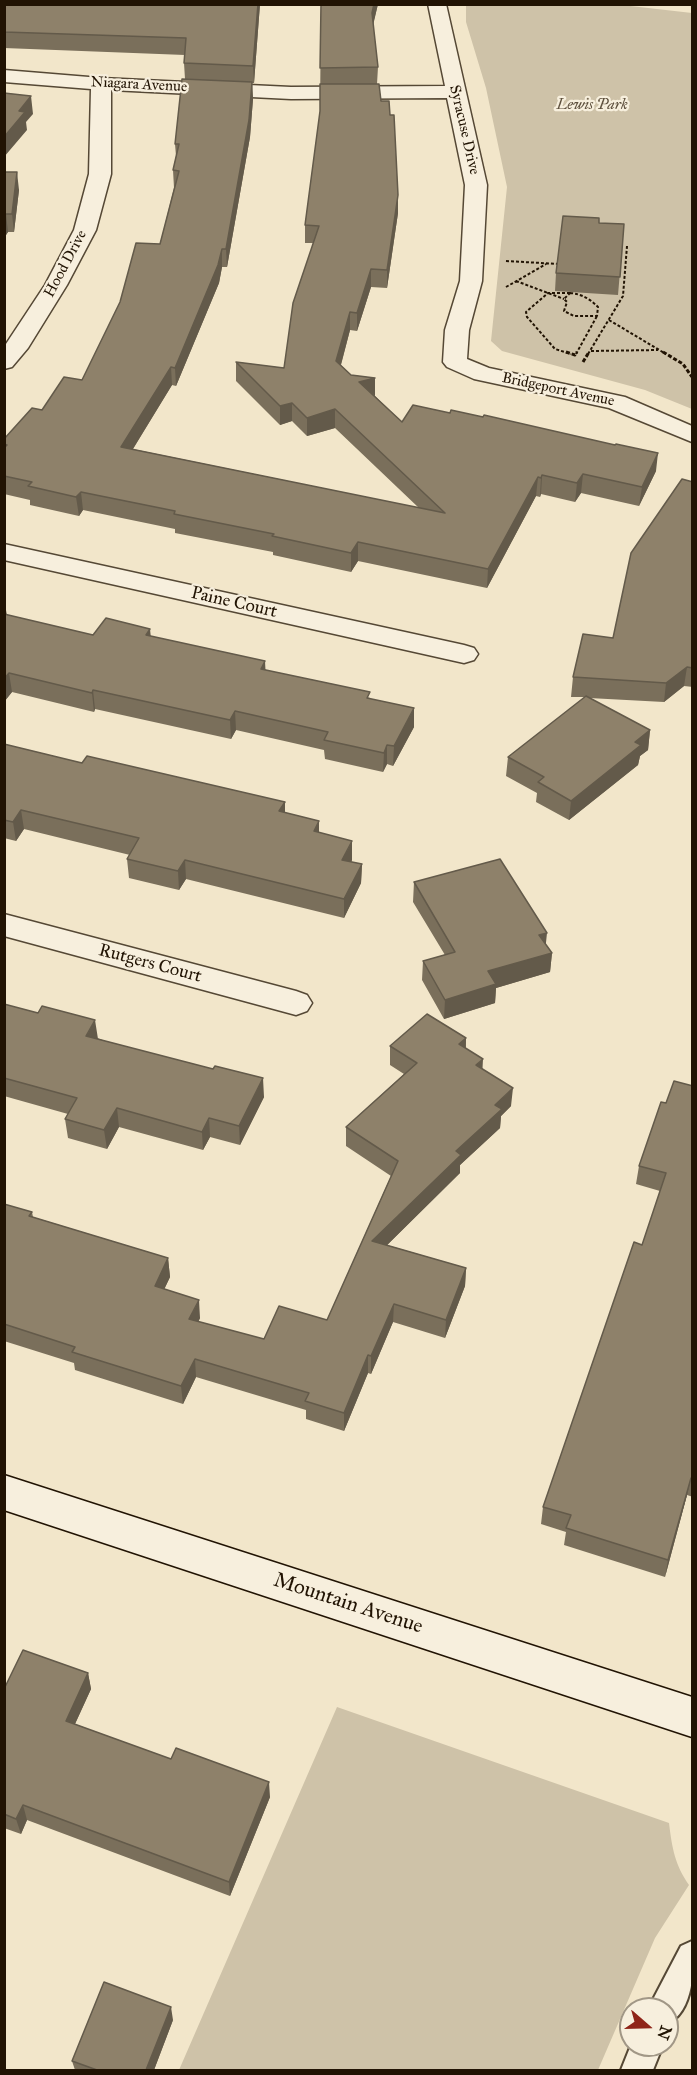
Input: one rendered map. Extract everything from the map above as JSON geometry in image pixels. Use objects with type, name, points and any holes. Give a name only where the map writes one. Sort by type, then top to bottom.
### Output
[{"type":"street","name":"Syracuse Drive","points":[[437,4],[454,92],[476,185],[471,280],[457,330],[455,362]]},
{"type":"street","name":"Niagara Avenue","points":[[4,76],[101,84],[291,93],[454,92]]},
{"type":"street","name":"Hood Drive","points":[[4,362],[16,348],[56,285],[86,230],[99,174],[101,84]]},
{"type":"street","name":"Bridgeport Avenue","points":[[455,362],[482,374],[616,402],[693,435]]},
{"type":"street","name":"Paine Court","points":[[4,552],[464,654]]},
{"type":"street","name":"Rutgers Court","points":[[4,925],[296,1003]]},
{"type":"street","name":"Mountain Avenue","points":[[4,1492],[693,1717]]},
{"type":"lane","points":[[671,1997],[693,1957]]},
{"type":"path","points":[[567,392],[623,296],[627,246]]},
{"type":"path","points":[[472,259],[559,264]]},
{"type":"path","points":[[498,291],[547,263]]},
{"type":"path","points":[[516,281],[564,299],[567,302],[564,310],[574,316],[597,316]]},
{"type":"path","points":[[548,293],[570,293],[589,298],[598,307],[595,322],[575,355],[560,351],[527,316],[526,312],[548,293]]},
{"type":"path","points":[[564,299],[570,293]]},
{"type":"path","points":[[609,320],[683,364],[693,377]]},
{"type":"path","points":[[590,351],[659,350]]},
{"type":"green space","name":"Lewis Park","points":[[466,4],[613,4],[692,13],[692,409],[645,390],[502,351],[491,341],[507,187],[486,88],[466,22]]},
{"type":"green space","points":[[337,1707],[669,1823],[675,1856],[689,1885],[655,1938],[630,1997],[619,1997],[619,2021],[598,2070],[179,2070]]},
{"type":"building","points":[[4,4],[258,4],[253,66],[184,63],[186,38],[4,32]]},
{"type":"building","points":[[321,4],[374,4],[372,13],[378,67],[320,68]]},
{"type":"building","points":[[182,79],[252,82],[249,120],[226,249],[222,249],[218,265],[175,368],[171,367],[121,447],[445,513],[335,409],[307,418],[292,403],[280,406],[236,362],[284,368],[293,303],[319,226],[305,225],[320,111],[320,84],[379,84],[381,101],[389,101],[390,115],[394,115],[398,195],[387,270],[371,269],[357,313],[350,312],[336,361],[351,375],[375,378],[359,382],[402,422],[413,405],[450,413],[451,410],[483,417],[484,415],[658,453],[642,487],[583,474],[577,483],[542,475],[541,478],[538,477],[488,569],[358,542],[351,553],[272,536],[274,534],[174,514],[175,511],[81,492],[76,497],[28,486],[32,482],[4,476],[4,448],[7,445],[4,444],[4,439],[32,408],[42,410],[64,377],[82,380],[120,302],[136,243],[160,244],[179,171],[173,170],[179,144],[175,144]]},
{"type":"building","points":[[4,93],[31,96],[19,111],[25,112],[4,137]]},
{"type":"building","points":[[4,172],[17,172],[12,214],[6,214],[4,217]]},
{"type":"building","points":[[563,216],[599,218],[599,223],[624,224],[620,277],[556,273]]},
{"type":"building","points":[[682,479],[693,482],[693,668],[687,667],[666,683],[573,677],[583,634],[613,638],[631,553]]},
{"type":"building","points":[[4,614],[93,635],[106,618],[150,629],[146,635],[265,661],[261,669],[370,692],[367,698],[414,708],[394,746],[387,745],[384,753],[324,740],[328,732],[235,711],[230,720],[93,690],[92,693],[9,673],[4,679]]},
{"type":"building","points":[[586,696],[650,730],[635,742],[641,745],[571,801],[538,782],[544,777],[508,757]]},
{"type":"building","points":[[4,744],[82,763],[87,756],[285,802],[279,811],[319,821],[314,831],[352,841],[342,860],[362,864],[344,899],[185,860],[178,871],[127,859],[139,838],[21,810],[13,822],[4,820]]},
{"type":"building","points":[[500,859],[547,933],[539,935],[552,953],[488,971],[496,984],[445,1000],[423,961],[455,952],[414,882]]},
{"type":"building","points":[[4,1004],[38,1013],[42,1006],[95,1020],[86,1036],[213,1069],[215,1066],[263,1078],[239,1126],[209,1118],[202,1132],[117,1108],[104,1130],[65,1119],[77,1098],[4,1078]]},
{"type":"building","points":[[427,1014],[466,1038],[459,1044],[483,1059],[476,1065],[513,1088],[495,1105],[502,1109],[456,1151],[461,1155],[372,1241],[466,1268],[446,1320],[394,1304],[371,1356],[368,1355],[344,1413],[305,1401],[309,1393],[195,1359],[181,1386],[72,1352],[75,1347],[4,1324],[4,1204],[32,1212],[29,1216],[168,1258],[155,1286],[199,1300],[189,1319],[264,1339],[279,1306],[327,1320],[398,1161],[346,1127],[417,1063],[390,1046]]},
{"type":"building","points":[[674,1081],[693,1086],[693,1478],[691,1478],[668,1560],[566,1528],[571,1515],[543,1507],[634,1242],[642,1245],[666,1173],[639,1166],[661,1102],[666,1103]]},
{"type":"building","points":[[23,1650],[88,1673],[66,1721],[171,1759],[176,1748],[269,1782],[229,1882],[23,1805],[16,1819],[4,1814],[4,1689]]},
{"type":"building","points":[[104,1982],[171,2007],[146,2070],[97,2070],[72,2061]]}]
